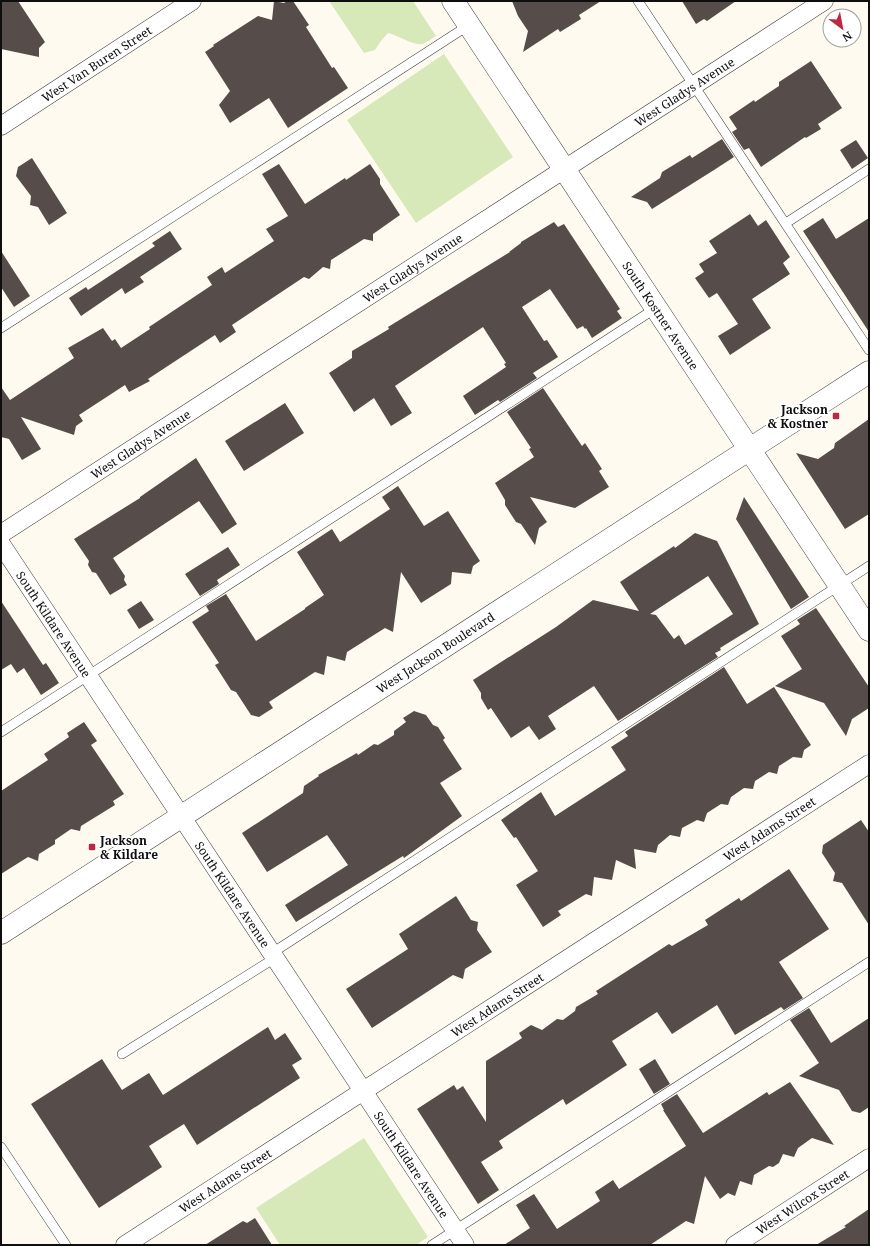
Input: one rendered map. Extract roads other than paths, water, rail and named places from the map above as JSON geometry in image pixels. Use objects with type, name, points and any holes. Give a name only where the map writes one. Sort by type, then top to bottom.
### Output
[{"type":"street","name":"West Van Buren Street","points":[[1,126],[192,1]]},
{"type":"street","name":"South Kostner Avenue","points":[[453,1],[869,630]]},
{"type":"street","name":"West Gladys Avenue","points":[[1,534],[824,1]]},
{"type":"street","name":"West Jackson Boulevard","points":[[1,934],[869,372]]},
{"type":"street","name":"South Kildare Avenue","points":[[1,544],[465,1245]]},
{"type":"street","name":"West Adams Street","points":[[125,1245],[869,764]]},
{"type":"street","name":"West Wilcox Street","points":[[735,1245],[869,1158]]},
{"type":"lane","points":[[638,1],[869,350]]},
{"type":"lane","points":[[1,328],[469,25]]},
{"type":"lane","points":[[786,224],[869,169]]},
{"type":"lane","points":[[1,732],[656,308]]},
{"type":"lane","points":[[122,1054],[869,566]]},
{"type":"lane","points":[[432,1245],[869,962]]},
{"type":"lane","points":[[1,1146],[66,1245]]},
{"type":"place","name":"Jackson & Kostner","points":[[836,416]]},
{"type":"place","name":"Jackson & Kildare","points":[[92,847]]}]
